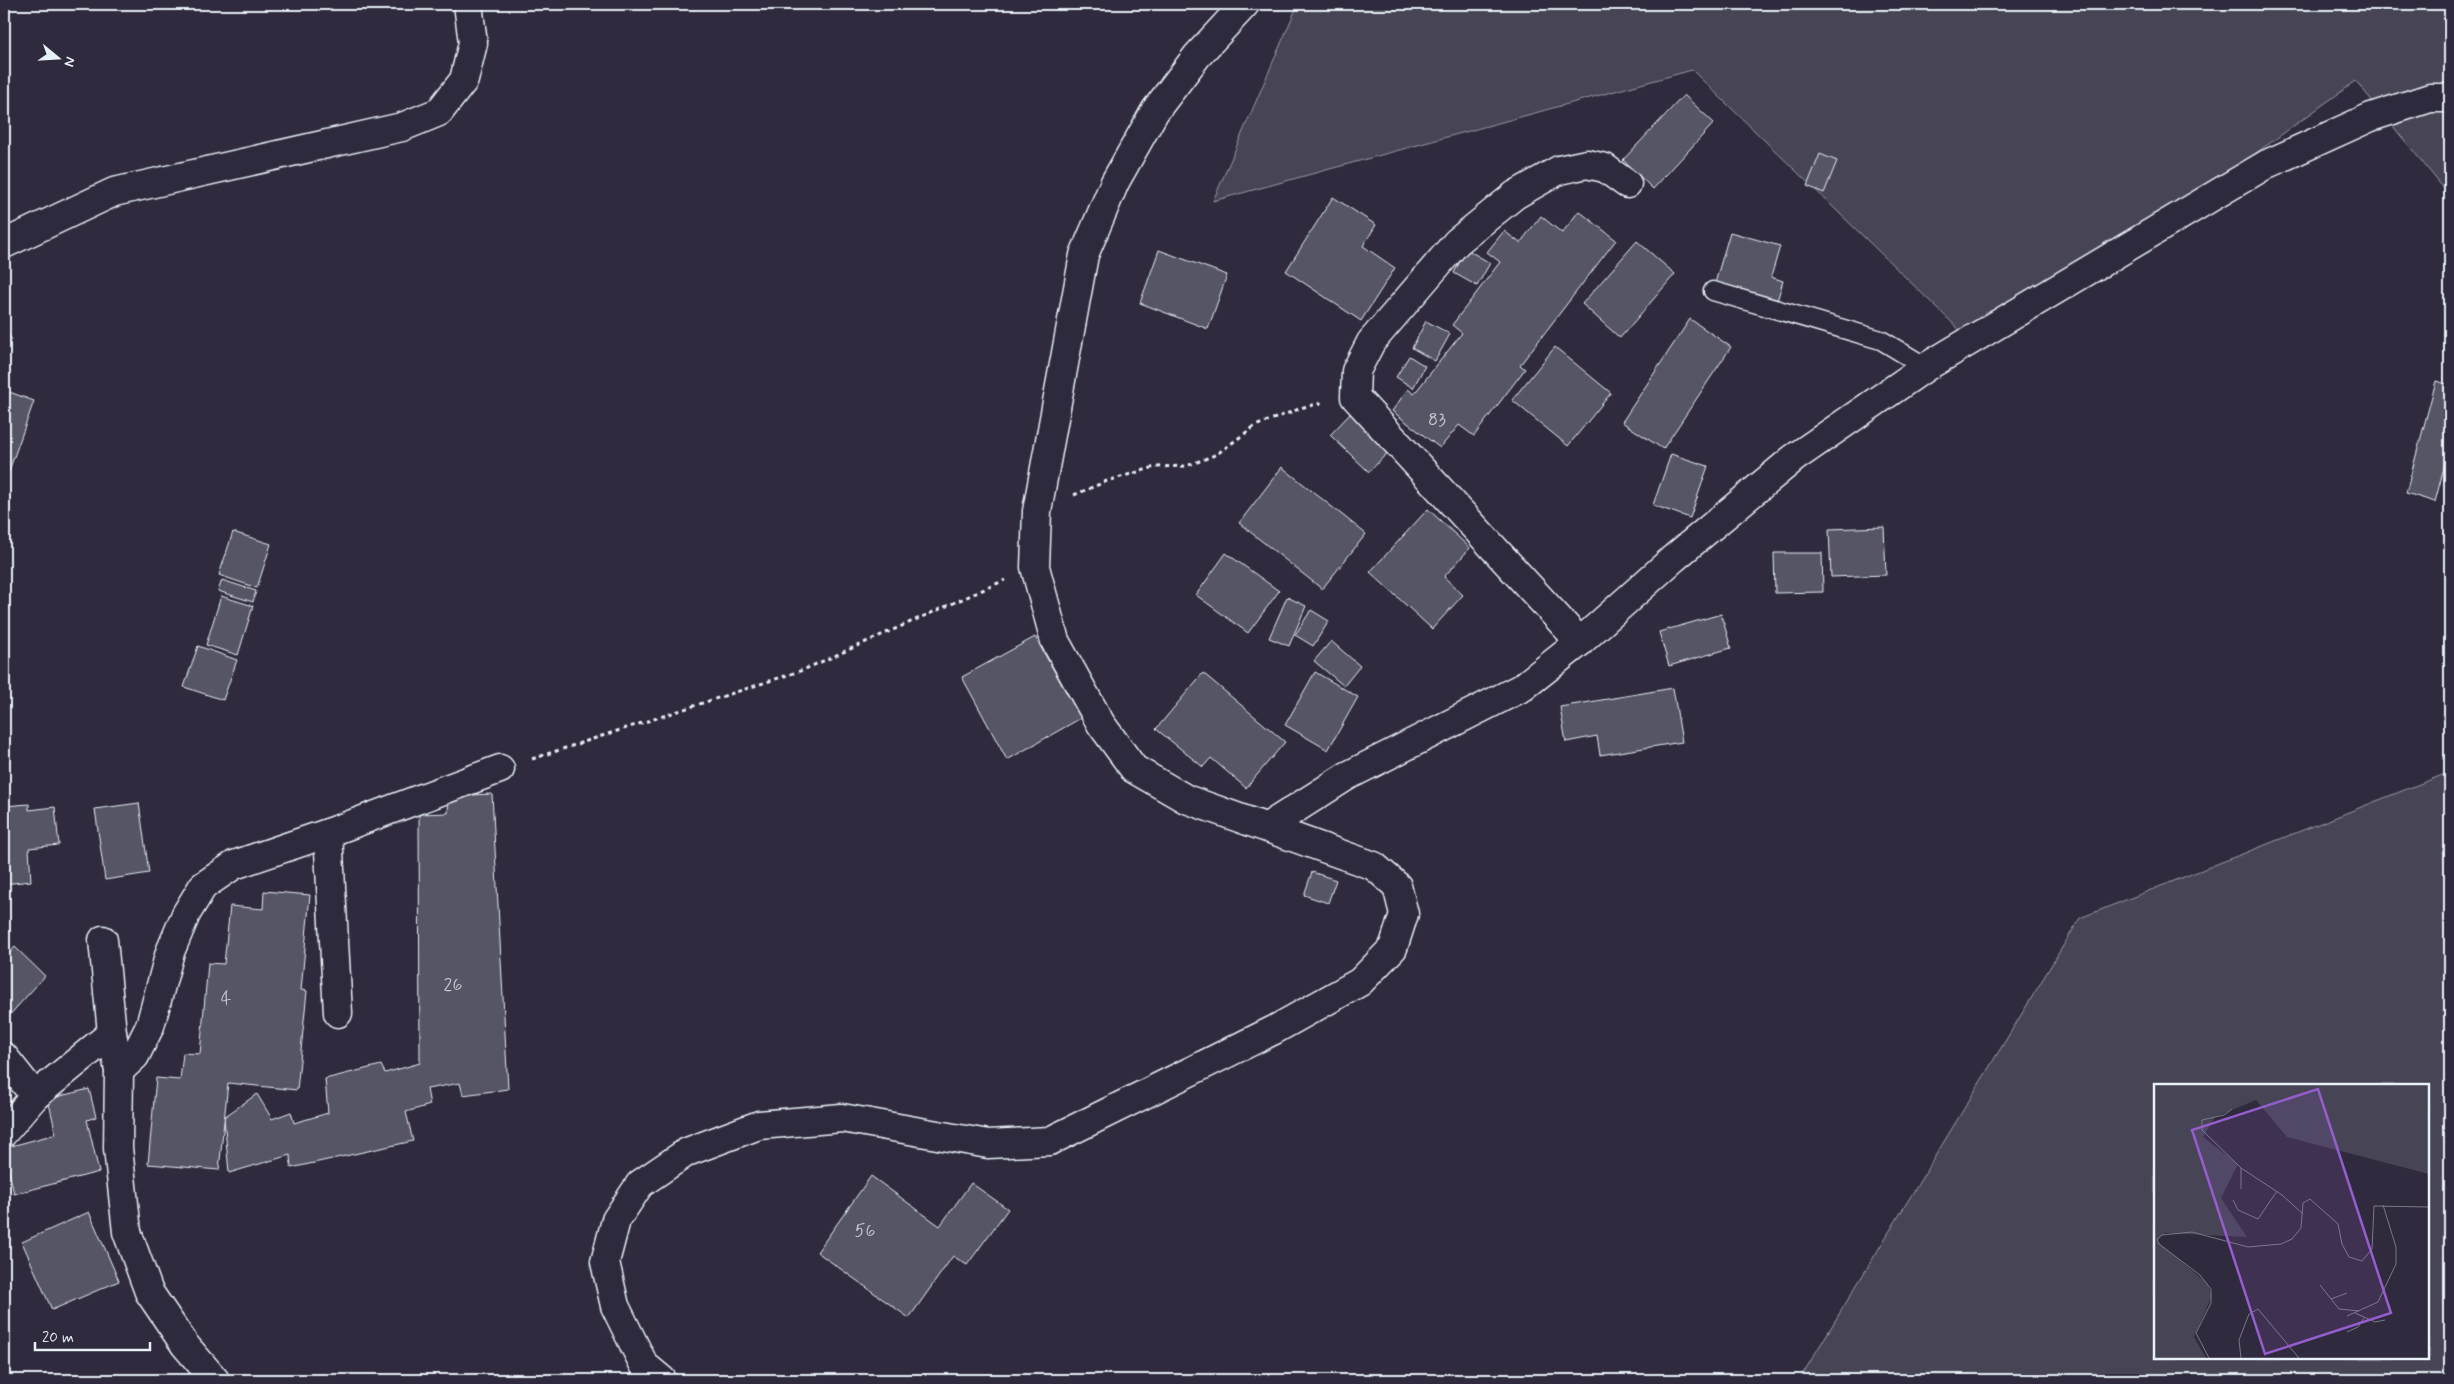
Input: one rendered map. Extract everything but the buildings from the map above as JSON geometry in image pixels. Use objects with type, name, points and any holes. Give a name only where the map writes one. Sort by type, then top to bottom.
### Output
[{"type":"street","points":[[4,244],[114,192],[383,132],[402,127],[439,112],[464,80],[473,43],[468,4]]},
{"type":"street","points":[[662,1380],[644,1365],[615,1306],[605,1262],[616,1220],[640,1184],[687,1152],[759,1125],[842,1118],[988,1144],[1050,1142],[1274,1030],[1360,982],[1393,948],[1404,914],[1397,886],[1374,866],[1186,799],[1134,769],[1101,724],[1055,641],[1035,566],[1037,511],[1084,255],[1115,182],[1155,111],[1197,56],[1245,4]]},
{"type":"street","points":[[1266,827],[1347,776],[1523,686],[1580,642],[1674,558],[1794,458],[1926,367],[2267,164],[2371,117],[2430,98],[2450,98]]},
{"type":"street","points":[[1580,642],[1355,397],[1356,371],[1371,342],[1457,242],[1515,195],[1559,170],[1587,164],[1605,168],[1627,184]]},
{"type":"street","points":[[119,1071],[136,1056],[150,1026],[170,952],[186,914],[204,886],[234,865],[328,833],[500,769]]},
{"type":"street","points":[[328,833],[338,1013]]},
{"type":"street","points":[[103,940],[112,1033],[119,1071],[118,1148],[127,1232],[149,1292],[185,1345],[215,1380]]},
{"type":"street","points":[[4,1132],[34,1096],[112,1033]]},
{"type":"street","points":[[4,1057],[34,1096]]},
{"type":"lane","points":[[1713,291],[1881,340],[1926,367]]},
{"type":"path","points":[[1037,511],[1107,481],[1155,467],[1187,466],[1217,454],[1255,426],[1304,407],[1355,397]]},
{"type":"path","points":[[500,769],[803,670],[1035,566]]},
{"type":"shaded area","points":[[1298,4],[2450,4],[2450,196],[2356,81],[2102,264],[1972,342],[1692,70],[1213,201]]},
{"type":"shaded area","points":[[2450,772],[2450,1380],[1799,1380],[2080,918]]}]
